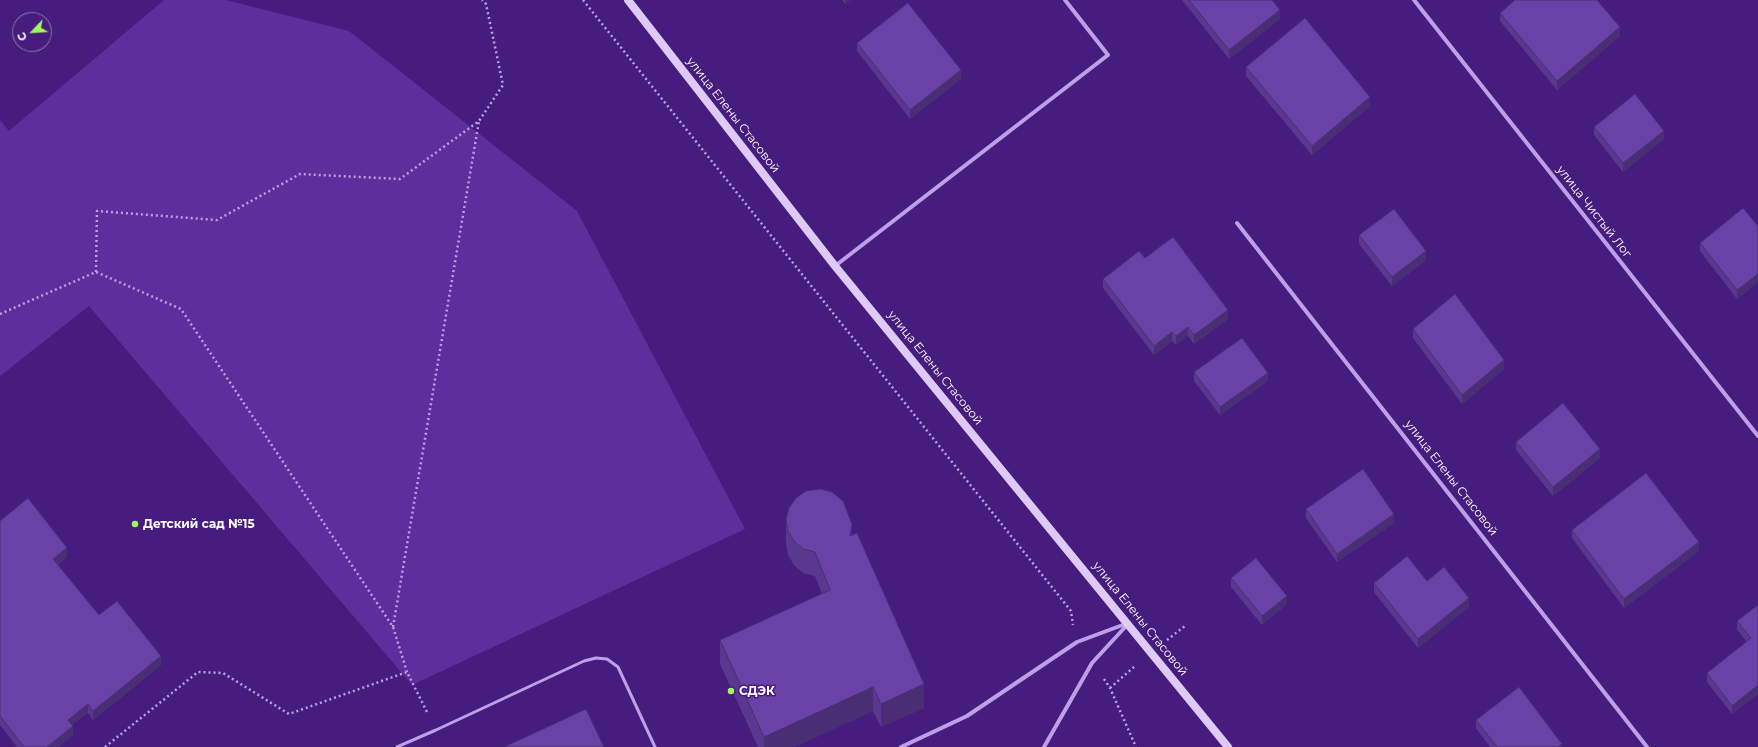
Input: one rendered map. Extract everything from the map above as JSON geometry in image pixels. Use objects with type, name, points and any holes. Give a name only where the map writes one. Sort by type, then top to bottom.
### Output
[{"type":"main road","name":"улица Елены Стасовой","points":[[628,0],[835,266],[1228,747]]},
{"type":"street","points":[[835,266],[1108,55],[1065,0]]},
{"type":"street","name":"улица Чистый Лог","points":[[1414,0],[1758,436]]},
{"type":"street","name":"улица Елены Стасовой","points":[[1237,223],[1646,747]]},
{"type":"street","points":[[901,747],[967,716],[1077,642],[1128,623]]},
{"type":"street","points":[[1044,747],[1092,663],[1128,623]]},
{"type":"lane","points":[[397,747],[584,661],[596,658],[607,659],[618,667],[655,747]]},
{"type":"path","points":[[96,272],[97,211],[217,220],[300,174],[400,179],[479,121],[503,85],[486,4],[482,0]]},
{"type":"path","points":[[583,0],[1071,611],[1077,642]]},
{"type":"path","points":[[393,627],[479,121]]},
{"type":"path","points":[[0,314],[96,272],[181,309],[393,627],[407,672],[436,730]]},
{"type":"path","points":[[1092,663],[1110,688],[1136,747]]},
{"type":"path","points":[[106,747],[198,672],[223,672],[289,714],[407,672]]},
{"type":"shaded area","points":[[164,0],[226,0],[349,31],[577,211],[745,529],[412,685],[89,306],[0,376],[0,120],[9,131]]},
{"type":"building","points":[[1189,0],[1272,0],[1280,10],[1229,50]]},
{"type":"building","points":[[1515,0],[1597,0],[1620,27],[1557,81],[1500,13]]},
{"type":"building","points":[[908,3],[961,70],[910,110],[857,43]]},
{"type":"building","points":[[1305,18],[1370,97],[1312,146],[1246,67]]},
{"type":"building","points":[[1635,94],[1664,131],[1623,163],[1594,127]]},
{"type":"building","points":[[1743,208],[1758,226],[1758,274],[1737,290],[1700,243]]},
{"type":"building","points":[[1394,209],[1426,251],[1392,277],[1359,235]]},
{"type":"building","points":[[1173,237],[1228,310],[1194,335],[1188,327],[1176,336],[1172,332],[1154,346],[1103,279],[1139,251],[1145,258]]},
{"type":"building","points":[[1455,294],[1504,360],[1462,395],[1413,329]]},
{"type":"building","points":[[1242,338],[1268,373],[1220,407],[1194,372]]},
{"type":"building","points":[[1563,403],[1600,449],[1553,487],[1516,442]]},
{"type":"building","points":[[1363,469],[1394,514],[1337,554],[1306,509]]},
{"type":"building","points":[[1646,473],[1699,542],[1624,599],[1572,530]]},
{"type":"building","points":[[820,489],[832,492],[843,501],[852,524],[850,536],[857,533],[924,684],[881,704],[873,687],[764,737],[720,640],[830,590],[815,552],[803,549],[794,541],[788,531],[786,519],[789,508],[796,498],[806,491]]},
{"type":"building","points":[[28,498],[67,548],[53,559],[99,615],[117,601],[161,656],[93,711],[88,704],[68,720],[73,726],[47,747],[24,747],[0,716],[0,521]]},
{"type":"building","points":[[1407,556],[1427,581],[1444,567],[1469,598],[1418,639],[1374,583]]},
{"type":"building","points":[[1256,558],[1287,596],[1262,616],[1231,578]]},
{"type":"building","points":[[1758,605],[1758,685],[1732,706],[1707,673],[1751,638],[1737,621]]},
{"type":"building","points":[[1519,687],[1562,744],[1558,747],[1497,747],[1476,720]]},
{"type":"building","points":[[586,709],[604,747],[504,747]]},
{"type":"place","name":"Детский сад №15","points":[[135,524]]},
{"type":"place","name":"СДЭК","points":[[731,691]]}]
